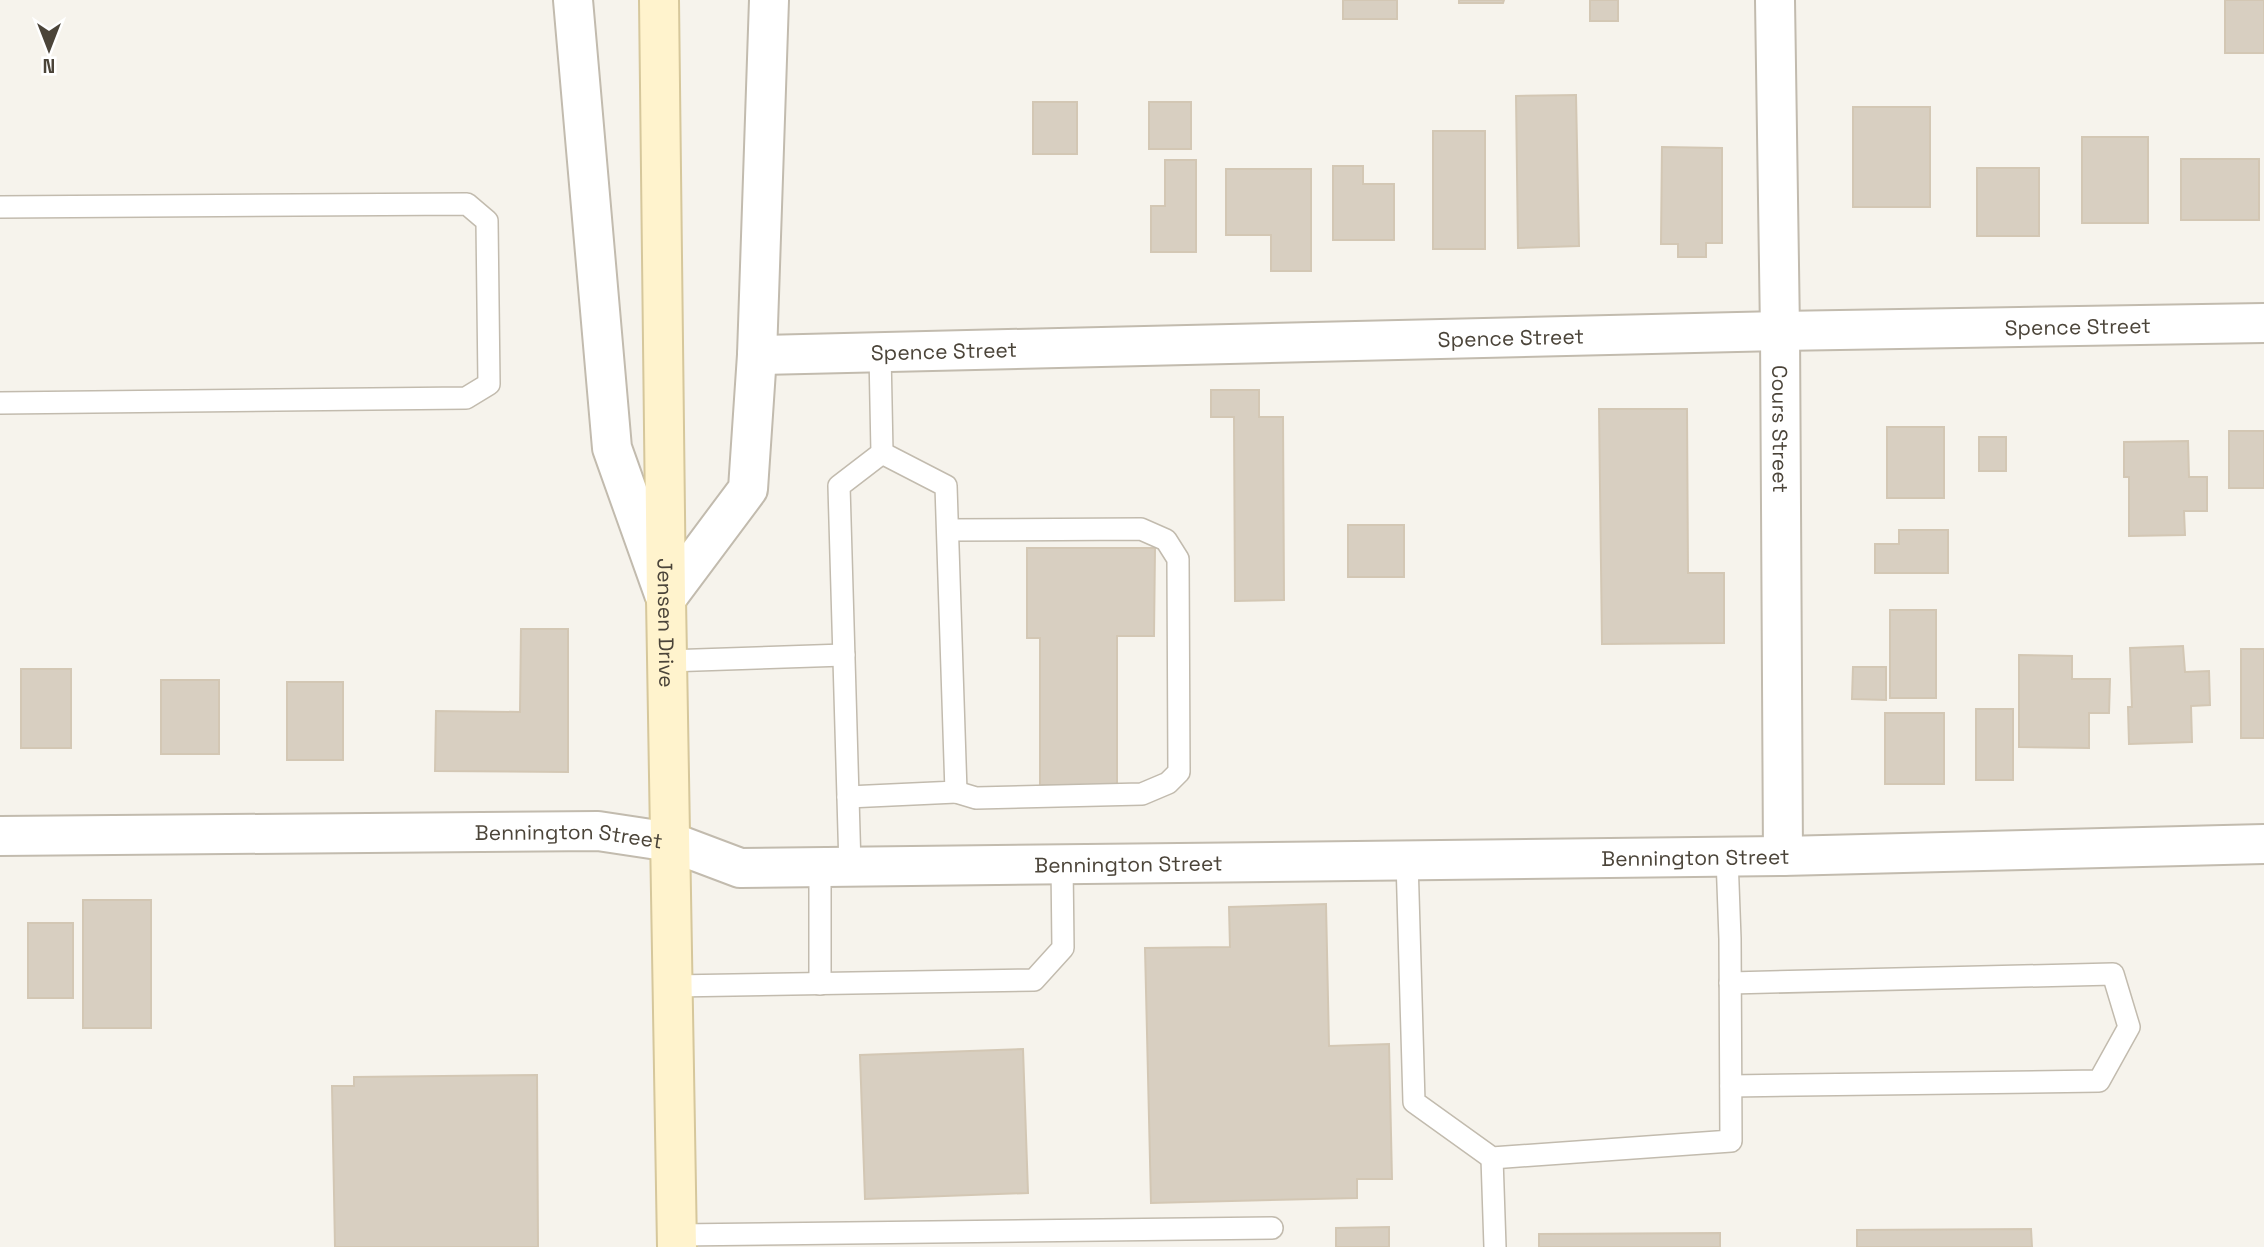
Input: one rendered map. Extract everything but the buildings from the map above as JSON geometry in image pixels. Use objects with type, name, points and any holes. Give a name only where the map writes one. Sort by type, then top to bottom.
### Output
[{"type":"main road","name":"Jensen Drive","points":[[659,0],[677,1241]]},
{"type":"street","points":[[573,0],[612,448],[666,599]]},
{"type":"street","points":[[666,599],[748,489],[757,355],[769,0]]},
{"type":"street","name":"Cours Street","points":[[1774,0],[1780,331],[1783,856]]},
{"type":"street","name":"Spence Street","points":[[757,355],[1780,331],[2264,323]]},
{"type":"street","name":"Bennington Street","points":[[0,836],[597,831],[671,842],[740,868],[1727,857],[2264,844]]},
{"type":"lane","points":[[0,207],[467,204],[487,221],[489,384],[466,398],[0,402]]},
{"type":"lane","points":[[880,354],[882,453]]},
{"type":"lane","points":[[882,453],[946,486],[956,792]]},
{"type":"lane","points":[[820,984],[835,867],[848,797],[839,486],[882,453]]},
{"type":"lane","points":[[848,797],[956,792],[976,798],[1142,794],[1168,783],[1179,772],[1178,559],[1166,540],[1141,528],[947,530]]},
{"type":"lane","points":[[667,662],[844,656]]},
{"type":"lane","points":[[1407,860],[1414,1102],[1492,1158],[1731,1141],[1727,857]]},
{"type":"lane","points":[[673,986],[1034,980],[1063,948],[1062,864]]},
{"type":"lane","points":[[1730,982],[2113,974],[2129,1027],[2099,1081],[1731,1086]]},
{"type":"lane","points":[[1492,1158],[1494,1247]]},
{"type":"lane","points":[[677,1241],[1272,1228]]}]
